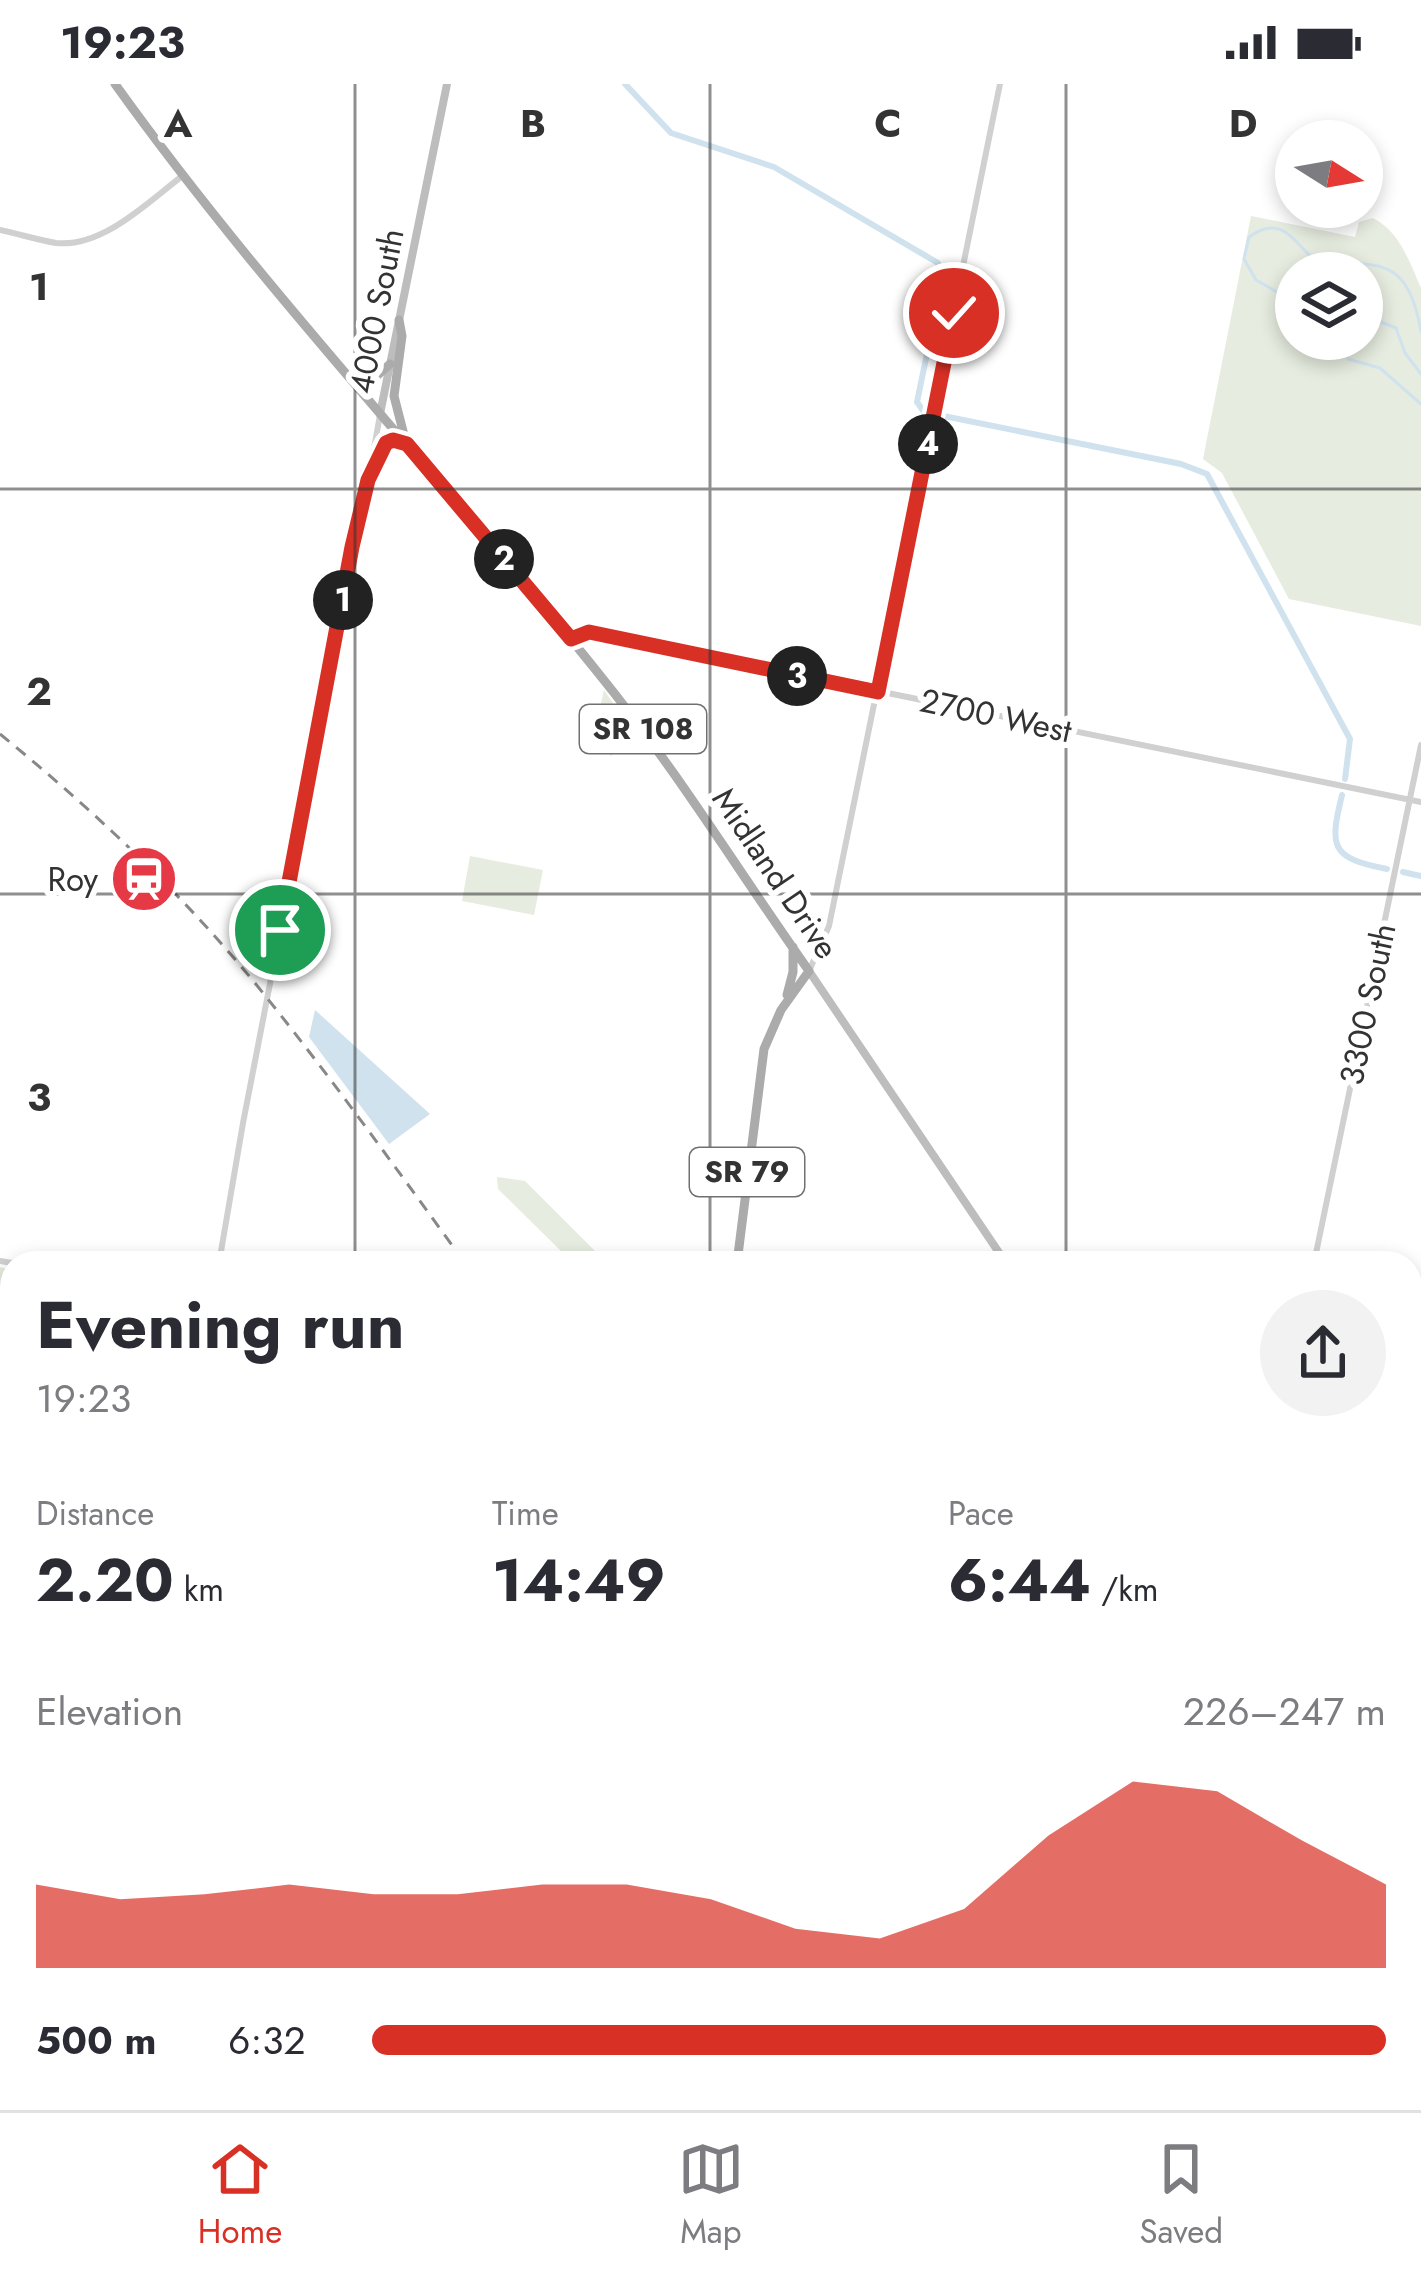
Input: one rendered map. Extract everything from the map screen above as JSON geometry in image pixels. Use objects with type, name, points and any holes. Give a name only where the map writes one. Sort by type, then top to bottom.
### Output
[{"type":"main road","name":"Midland Drive","points":[[115,84],[182,177],[646,733],[998,1251]]},
{"type":"main road","name":"4000 South","points":[[380,416],[447,84]]},
{"type":"main road","points":[[399,320],[402,336],[394,407],[407,444]]},
{"type":"main road","points":[[349,377],[370,382],[390,364]]},
{"type":"main road","points":[[368,480],[386,443],[407,444]]},
{"type":"main road","points":[[786,1001],[794,972],[793,946]]},
{"type":"main road","name":"SR 79","points":[[738,1251],[764,1049],[786,1001],[809,971]]},
{"type":"street","points":[[809,971],[829,926],[1000,84]]},
{"type":"street","points":[[0,230],[58,243],[85,240],[117,224],[182,177]]},
{"type":"street","name":"4000 South","points":[[220,1251],[380,416]]},
{"type":"street","name":"2700 West","points":[[571,639],[589,632],[1421,802]]},
{"type":"street","name":"3300 South","points":[[1316,1251],[1421,745]]},
{"type":"shaded area","points":[[1251,216],[1275,221],[1275,228],[1310,228],[1355,237],[1357,228],[1383,225],[1403,248],[1421,288],[1421,626],[1289,599],[1222,473],[1203,459]]},
{"type":"shaded area","points":[[604,690],[635,735],[611,756],[594,735]]},
{"type":"shaded area","points":[[470,856],[543,870],[534,915],[462,901]]},
{"type":"shaded area","points":[[497,1177],[525,1181],[595,1251],[561,1251],[498,1189]]},
{"type":"water","points":[[315,1010],[430,1114],[389,1144],[309,1037]]},
{"type":"waterway","points":[[625,84],[671,133],[774,167],[938,263],[942,281],[917,402],[924,412],[1181,464],[1207,474],[1350,739],[1345,779]]},
{"type":"waterway","points":[[1275,291],[1256,280],[1244,259],[1249,237],[1277,228],[1306,252]]},
{"type":"waterway","points":[[1383,268],[1407,287],[1421,332]]},
{"type":"waterway","points":[[1383,323],[1396,328],[1405,353],[1421,374]]},
{"type":"waterway","points":[[1352,360],[1380,368],[1421,404]]},
{"type":"waterway","points":[[1342,795],[1336,827],[1339,848],[1355,860],[1387,869]]},
{"type":"waterway","points":[[1403,872],[1421,876]]},
{"type":"railway","points":[[0,734],[141,859],[237,962],[456,1251]]},
{"type":"place","name":"Roy","points":[[144,879]]},
{"type":"route","points":[[280,930],[352,547],[368,480],[386,443],[407,444],[571,639],[589,632],[878,692],[954,313]]}]
